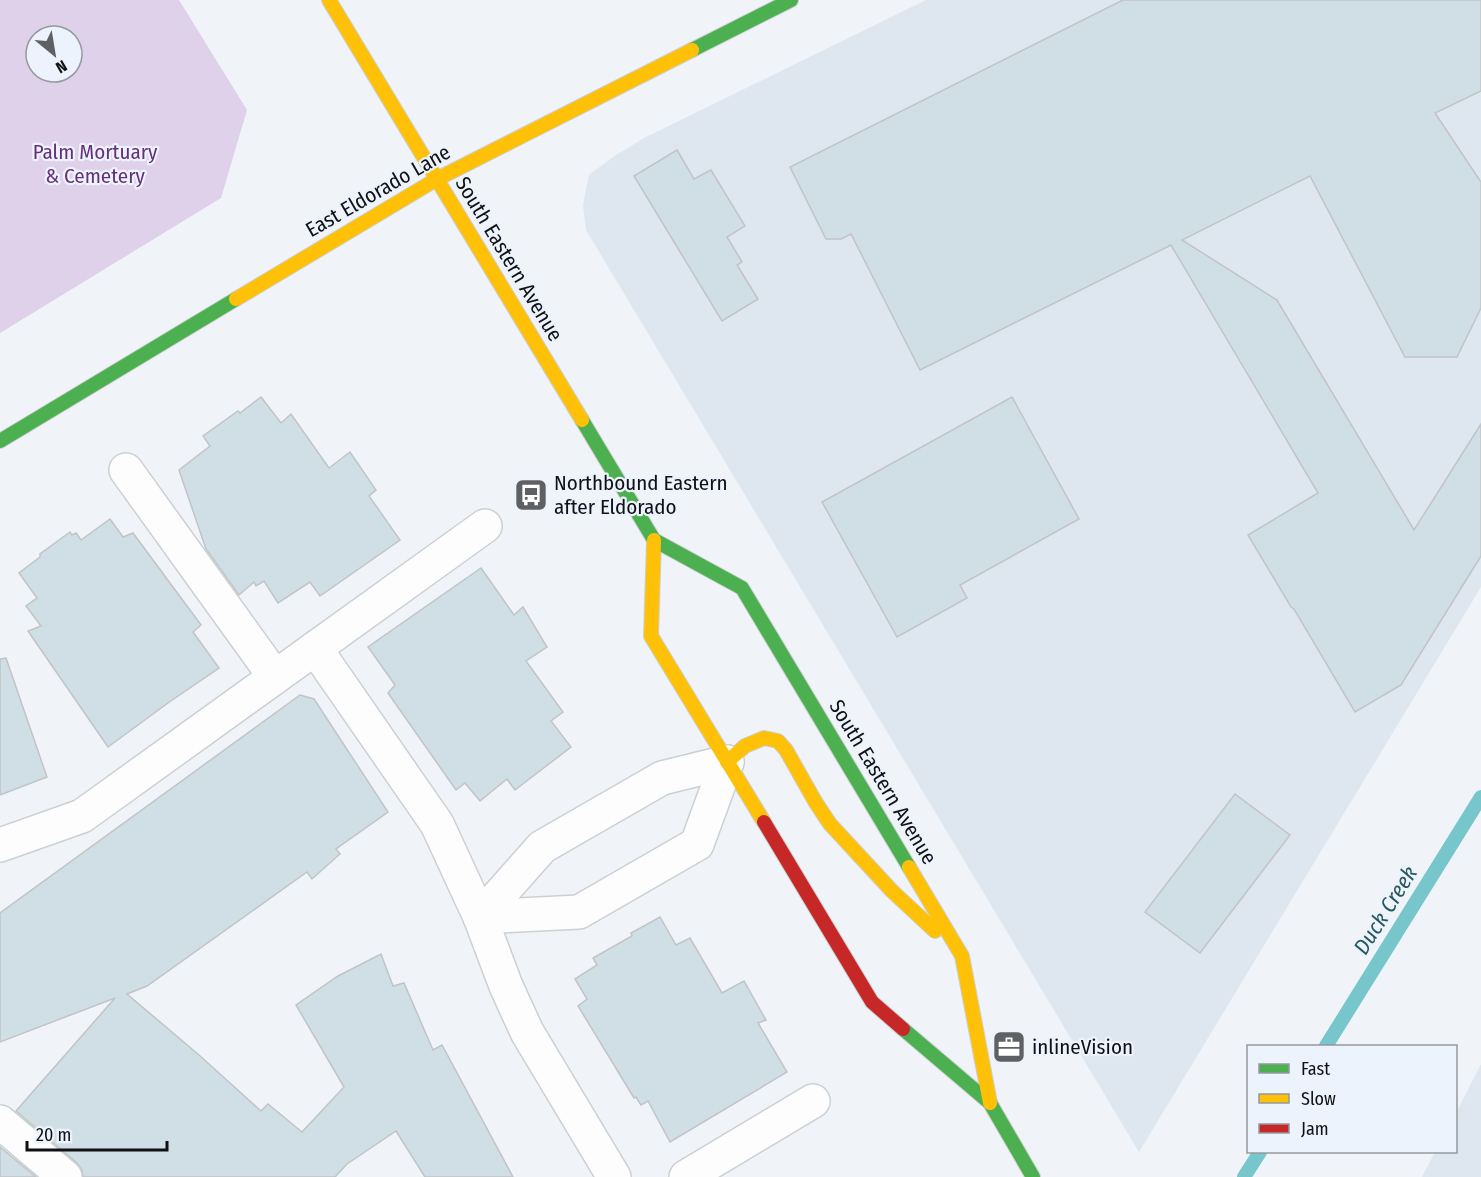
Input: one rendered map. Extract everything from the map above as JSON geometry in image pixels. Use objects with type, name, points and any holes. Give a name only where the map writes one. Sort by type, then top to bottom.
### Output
[{"type":"main road","name":"South Eastern Avenue","points":[[329,0],[654,540],[742,588],[962,956],[990,1103]]},
{"type":"main road","name":"East Eldorado Lane","points":[[0,441],[437,179],[791,0]]},
{"type":"main road","name":"South Eastern Avenue","points":[[654,540],[651,636],[872,1002],[990,1103],[1033,1177]]},
{"type":"main road","points":[[727,762],[746,746],[764,738],[778,741],[786,750],[830,824],[892,891],[962,956]]},
{"type":"street","points":[[126,470],[275,677]]},
{"type":"street","points":[[0,845],[82,816],[484,526]]},
{"type":"street","points":[[315,648],[437,824],[480,917],[506,987],[527,1032],[614,1177]]},
{"type":"street","points":[[480,917],[542,847],[662,778],[727,762]]},
{"type":"street","points":[[480,917],[579,912],[697,844],[727,762]]},
{"type":"street","points":[[686,1177],[813,1101]]},
{"type":"street","points":[[0,1122],[65,1177]]},
{"type":"shaded area","points":[[926,0],[1481,0],[1481,587],[1139,1152],[586,230],[583,205],[589,175],[613,157],[644,138]]},
{"type":"shaded area","points":[[1481,1064],[1481,1177],[1422,1177],[1434,1153],[1457,1153],[1457,1111]]},
{"type":"green space","name":"Palm Mortuary & Cemetery","points":[[0,0],[179,0],[247,110],[221,198],[0,333]]},
{"type":"building","points":[[1123,0],[1481,0],[1481,91],[1435,113],[1481,182],[1481,308],[1457,357],[1405,357],[1310,176],[1182,240],[1277,300],[1414,530],[1481,424],[1481,556],[1401,685],[1355,712],[1248,535],[1318,493],[1171,245],[920,370],[851,234],[841,239],[826,239],[790,167]]},
{"type":"building","points":[[677,150],[694,179],[711,170],[745,226],[727,237],[742,262],[737,265],[758,299],[722,321],[634,176]]},
{"type":"building","points":[[261,397],[281,423],[291,414],[329,468],[350,452],[376,490],[369,496],[400,540],[320,596],[310,582],[278,603],[264,581],[256,586],[254,582],[239,595],[206,549],[179,470],[210,446],[203,436]]},
{"type":"building","points":[[1012,397],[1079,519],[960,585],[967,598],[897,637],[822,502]]},
{"type":"building","points":[[110,519],[123,537],[133,533],[201,625],[193,632],[219,668],[108,747],[28,631],[41,626],[26,606],[37,598],[19,573],[70,532],[72,535],[76,533],[81,540]]},
{"type":"building","points":[[481,568],[514,615],[523,607],[547,647],[526,661],[563,712],[551,721],[571,747],[515,790],[507,779],[480,801],[465,783],[456,790],[388,693],[395,685],[368,647]]},
{"type":"building","points":[[6,658],[47,777],[0,795],[0,659]]},
{"type":"building","points":[[300,695],[314,699],[388,812],[336,849],[340,854],[312,879],[307,872],[147,986],[127,994],[261,1111],[268,1104],[302,1132],[344,1087],[296,1005],[338,976],[381,954],[393,986],[404,983],[433,1050],[442,1045],[513,1177],[425,1177],[396,1131],[347,1164],[335,1177],[83,1177],[82,1170],[77,1163],[16,1111],[115,998],[0,1042],[0,913]]},
{"type":"building","points":[[1235,794],[1290,835],[1200,953],[1145,912]]},
{"type":"building","points":[[660,917],[676,945],[690,938],[722,993],[744,981],[766,1020],[758,1023],[787,1072],[670,1142],[648,1101],[641,1105],[636,1097],[634,1098],[578,1006],[587,999],[575,979],[597,965],[593,958]]},
{"type":"building","points":[[0,1147],[36,1177],[0,1177]]},
{"type":"waterway","name":"Duck Creek","points":[[1327,1045],[1481,797]]},
{"type":"waterway","name":"Duck Creek","points":[[1244,1177],[1259,1153]]},
{"type":"traffic: fast","points":[[692,50],[791,0]]},
{"type":"traffic: fast","points":[[0,441],[236,299]]},
{"type":"traffic: fast","points":[[582,420],[654,540],[742,588],[909,867]]},
{"type":"traffic: fast","points":[[903,1029],[990,1103],[1033,1177]]},
{"type":"traffic: slow","points":[[329,0],[582,420]]},
{"type":"traffic: slow","points":[[236,299],[437,179],[692,50]]},
{"type":"traffic: slow","points":[[654,540],[651,636],[764,822]]},
{"type":"traffic: slow","points":[[727,762],[745,746],[764,738],[778,741],[786,750],[830,824],[892,891],[935,931]]},
{"type":"traffic: slow","points":[[909,867],[962,956],[990,1103]]},
{"type":"traffic: jam","points":[[764,822],[872,1002],[903,1029]]},
{"type":"place","name":"Northbound Eastern after Eldorado","points":[[531,495]]},
{"type":"place","name":"inlineVision","points":[[1009,1047]]}]
